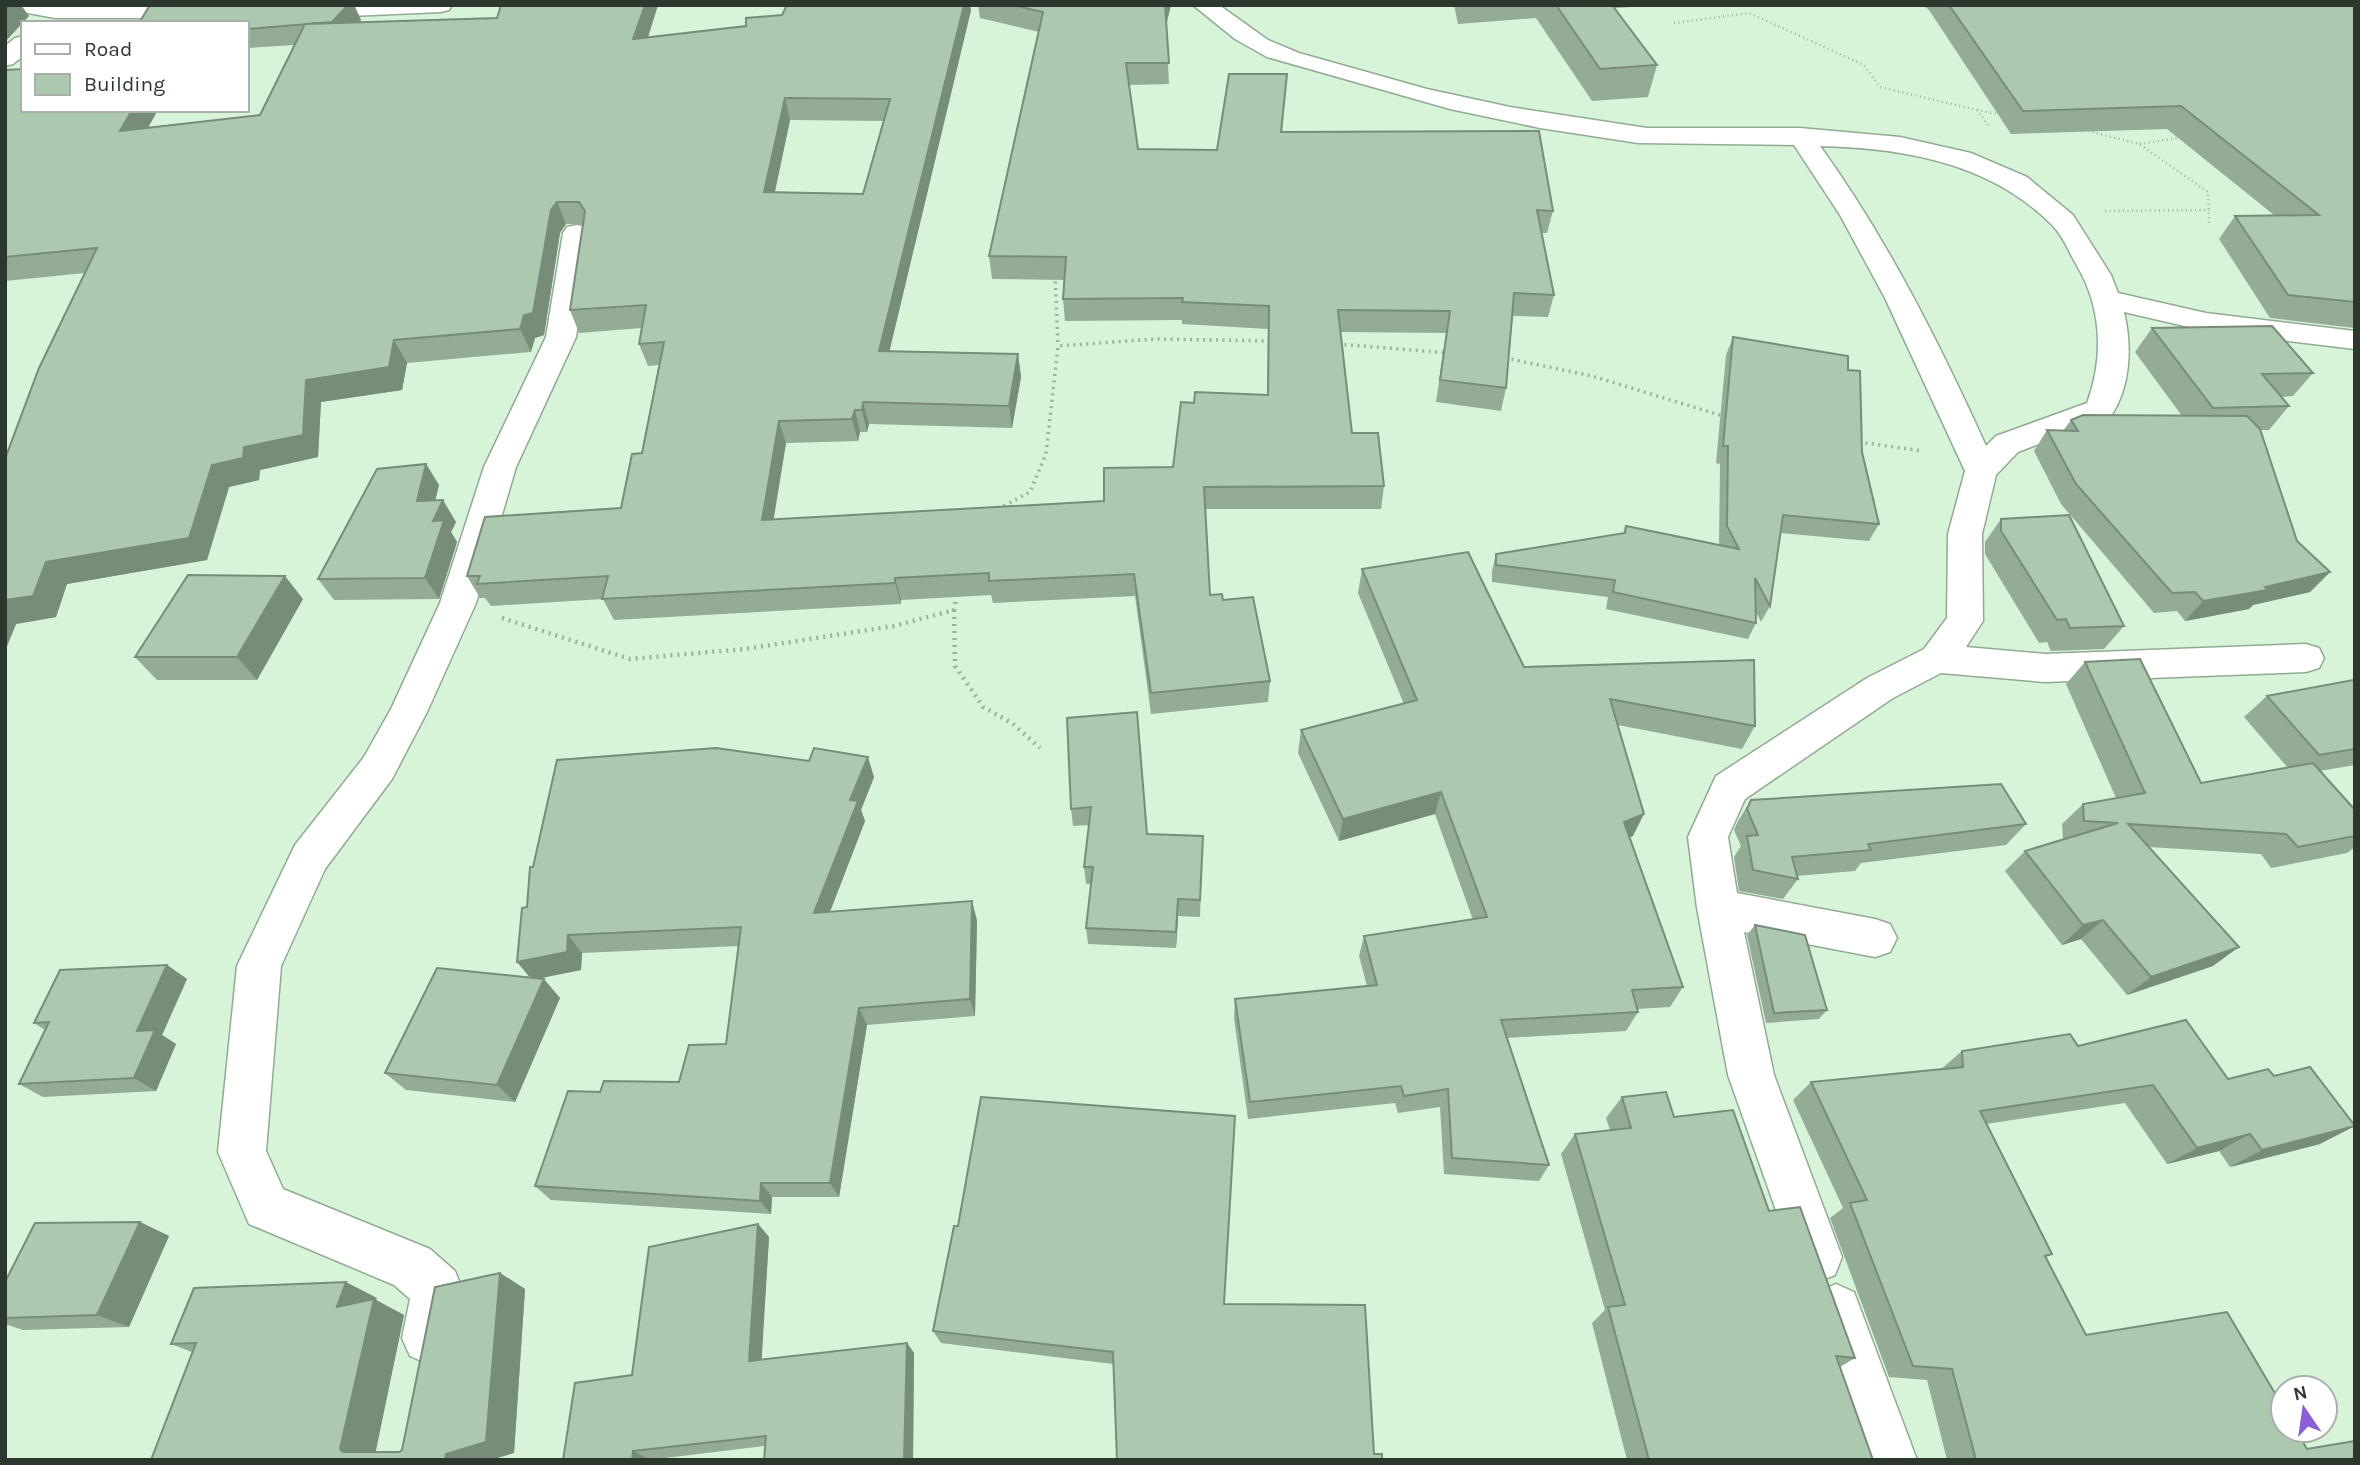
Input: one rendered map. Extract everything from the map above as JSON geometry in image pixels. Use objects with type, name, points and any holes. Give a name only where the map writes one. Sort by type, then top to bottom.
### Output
[{"type":"street","points":[[20,5],[50,17],[222,11]]},
{"type":"street","points":[[278,11],[441,5]]},
{"type":"street","points":[[1204,5],[1268,49],[1375,83],[1490,111],[1647,136],[1800,136],[1884,142],[1953,154],[2014,181],[2059,215],[2090,258],[2106,299],[2115,337],[2111,383],[2100,409],[2007,444],[1978,465]]},
{"type":"street","points":[[5,59],[21,45]]},
{"type":"street","points":[[1800,136],[1823,166],[1899,294],[1978,465],[1965,534],[1965,621],[1937,659],[1880,688],[1730,788],[1708,837],[1718,908],[1751,1075],[1890,1460]]},
{"type":"street","points":[[421,1368],[437,1289],[412,1267],[266,1207],[242,1152],[259,966],[310,858],[378,768],[408,712],[458,603],[500,467],[561,337],[577,233]]},
{"type":"street","points":[[2106,299],[2206,322],[2355,340]]},
{"type":"street","points":[[1937,659],[2045,668],[2306,658]]},
{"type":"street","points":[[1718,908],[1875,939]]},
{"type":"path","points":[[1674,23],[1749,13],[1864,65],[1880,87],[2014,116]]},
{"type":"path","points":[[1977,110],[2008,152],[2014,181]]},
{"type":"path","points":[[2077,128],[2139,144],[2208,192],[2209,223]]},
{"type":"path","points":[[2139,144],[2190,135]]},
{"type":"path","points":[[2059,215],[2105,211],[2209,210]]},
{"type":"path","points":[[990,514],[1030,492],[1046,454],[1058,346],[1055,267]]},
{"type":"path","points":[[1058,346],[1156,339],[1282,341]]},
{"type":"path","points":[[1327,343],[1461,354]]},
{"type":"path","points":[[1501,357],[1592,376],[1731,418]]},
{"type":"path","points":[[1853,441],[1978,465]]},
{"type":"path","points":[[958,588],[954,610],[955,666],[983,707],[1012,723],[1040,748]]},
{"type":"path","points":[[458,603],[630,659],[745,649],[880,628],[954,610]]},
{"type":"building","points":[[150,5],[348,5],[332,22],[248,29],[248,21],[140,21]]},
{"type":"building","points":[[501,5],[645,5],[633,39],[746,26],[746,18],[782,15],[787,5],[964,5],[879,351],[1018,354],[1009,406],[863,402],[862,410],[855,410],[852,419],[779,421],[762,520],[1104,501],[1104,468],[1173,467],[1181,402],[1194,403],[1195,392],[1268,395],[1269,306],[1182,302],[1183,298],[1063,299],[1066,257],[989,256],[1043,12],[1013,5],[1165,5],[1169,63],[1126,63],[1138,149],[1217,150],[1229,74],[1287,74],[1281,132],[1539,131],[1553,211],[1537,210],[1554,295],[1514,293],[1506,388],[1440,380],[1450,311],[1338,310],[1352,433],[1378,433],[1384,486],[1204,487],[1210,595],[1222,594],[1223,600],[1253,597],[1270,681],[1151,693],[1134,574],[989,581],[989,573],[895,578],[895,583],[602,599],[608,576],[477,584],[480,576],[467,576],[485,517],[621,508],[632,454],[642,453],[664,342],[639,344],[646,305],[570,310],[585,211],[579,202],[557,202],[551,210],[533,313],[524,315],[520,329],[394,340],[389,367],[306,380],[303,435],[244,447],[243,458],[212,465],[189,538],[46,562],[33,596],[5,600],[5,459],[39,368],[97,248],[5,257],[5,70],[21,69],[21,112],[131,112],[120,131],[260,115],[305,24],[497,18]],"holes":[[[785,98],[890,99],[863,194],[764,192]]]},
{"type":"building","points":[[1556,5],[1612,5],[1657,65],[1600,69]]},
{"type":"building","points":[[1949,5],[2355,5],[2355,302],[2288,295],[2235,216],[2319,215],[2181,106],[2023,111]]},
{"type":"building","points":[[2272,326],[2313,373],[2262,374],[2289,406],[2213,408],[2152,328]]},
{"type":"building","points":[[1733,337],[1848,356],[1848,370],[1860,371],[1862,452],[1879,524],[1783,515],[1770,606],[1755,578],[1756,623],[1613,592],[1615,580],[1496,565],[1496,554],[1625,533],[1626,526],[1739,549],[1727,526],[1728,446],[1723,446]]},
{"type":"building","points":[[2083,415],[2247,416],[2260,429],[2297,541],[2330,572],[2265,587],[2268,590],[2203,601],[2195,592],[2172,593],[2076,484],[2047,430],[2078,431],[2071,420]]},
{"type":"building","points":[[426,464],[417,501],[443,500],[433,521],[444,520],[425,578],[318,579],[377,469]]},
{"type":"building","points":[[2069,515],[2124,626],[2070,628],[2066,619],[2057,620],[2001,531],[2001,519]]},
{"type":"building","points":[[1468,552],[1524,667],[1754,660],[1755,726],[1610,699],[1644,814],[1624,822],[1683,987],[1632,990],[1638,1012],[1501,1020],[1549,1165],[1452,1158],[1448,1089],[1404,1096],[1401,1086],[1250,1102],[1235,999],[1377,985],[1364,936],[1487,917],[1441,792],[1343,819],[1301,730],[1417,700],[1362,569]]},
{"type":"building","points":[[188,575],[285,576],[237,657],[135,657]]},
{"type":"building","points":[[2140,659],[2201,783],[2313,763],[2355,810],[2355,836],[2298,847],[2286,834],[2128,824],[2239,947],[2151,977],[2103,920],[2083,925],[2025,851],[2118,823],[2084,821],[2083,804],[2145,793],[2085,662]]},
{"type":"building","points":[[2353,680],[2355,749],[2319,755],[2267,696]]},
{"type":"building","points":[[1137,712],[1147,834],[1203,836],[1200,900],[1178,899],[1176,932],[1086,928],[1093,867],[1084,867],[1091,807],[1071,809],[1067,718]]},
{"type":"building","points":[[716,748],[809,761],[814,748],[868,757],[850,800],[858,801],[814,913],[972,901],[970,999],[859,1008],[830,1183],[761,1183],[760,1201],[535,1186],[568,1091],[600,1092],[604,1081],[679,1082],[689,1045],[726,1044],[741,927],[568,935],[567,952],[517,962],[522,908],[527,907],[530,867],[533,867],[557,760]]},
{"type":"building","points":[[2001,784],[2026,824],[1868,844],[1871,850],[1792,857],[1798,879],[1753,870],[1747,836],[1758,835],[1747,809],[1751,800]]},
{"type":"building","points":[[1755,925],[1805,935],[1827,1010],[1774,1013]]},
{"type":"building","points":[[167,965],[137,1031],[155,1030],[134,1078],[19,1084],[49,1022],[34,1023],[60,970]]},
{"type":"building","points":[[437,968],[544,979],[497,1085],[385,1073]]},
{"type":"building","points":[[2186,1020],[2228,1079],[2268,1069],[2274,1076],[2310,1067],[2355,1126],[2262,1150],[2250,1134],[2197,1148],[2153,1085],[1980,1111],[2052,1254],[2045,1256],[2086,1335],[2227,1312],[2269,1383],[2269,1444],[2304,1444],[2307,1449],[2355,1441],[2355,1460],[1976,1460],[1952,1369],[1913,1366],[1850,1203],[1867,1200],[1811,1082],[1963,1067],[1962,1051],[2070,1034],[2078,1046]]},
{"type":"building","points":[[1666,1092],[1674,1117],[1733,1110],[1769,1211],[1800,1207],[1855,1358],[1836,1356],[1873,1460],[1649,1460],[1608,1307],[1625,1305],[1575,1134],[1631,1128],[1622,1097]]},
{"type":"building","points":[[981,1097],[1235,1116],[1224,1304],[1365,1305],[1374,1454],[1382,1454],[1382,1460],[1117,1460],[1113,1352],[933,1331],[954,1226],[958,1226]]},
{"type":"building","points":[[140,1222],[97,1315],[5,1318],[5,1282],[35,1223]]},
{"type":"building","points":[[758,1224],[749,1361],[907,1343],[904,1460],[764,1460],[766,1436],[633,1451],[632,1460],[563,1460],[575,1383],[632,1375],[649,1247]]},
{"type":"building","points":[[500,1273],[486,1442],[446,1454],[445,1460],[151,1460],[196,1343],[171,1344],[194,1288],[346,1282],[337,1307],[374,1299],[340,1449],[343,1452],[399,1452],[402,1450],[435,1287]]}]
